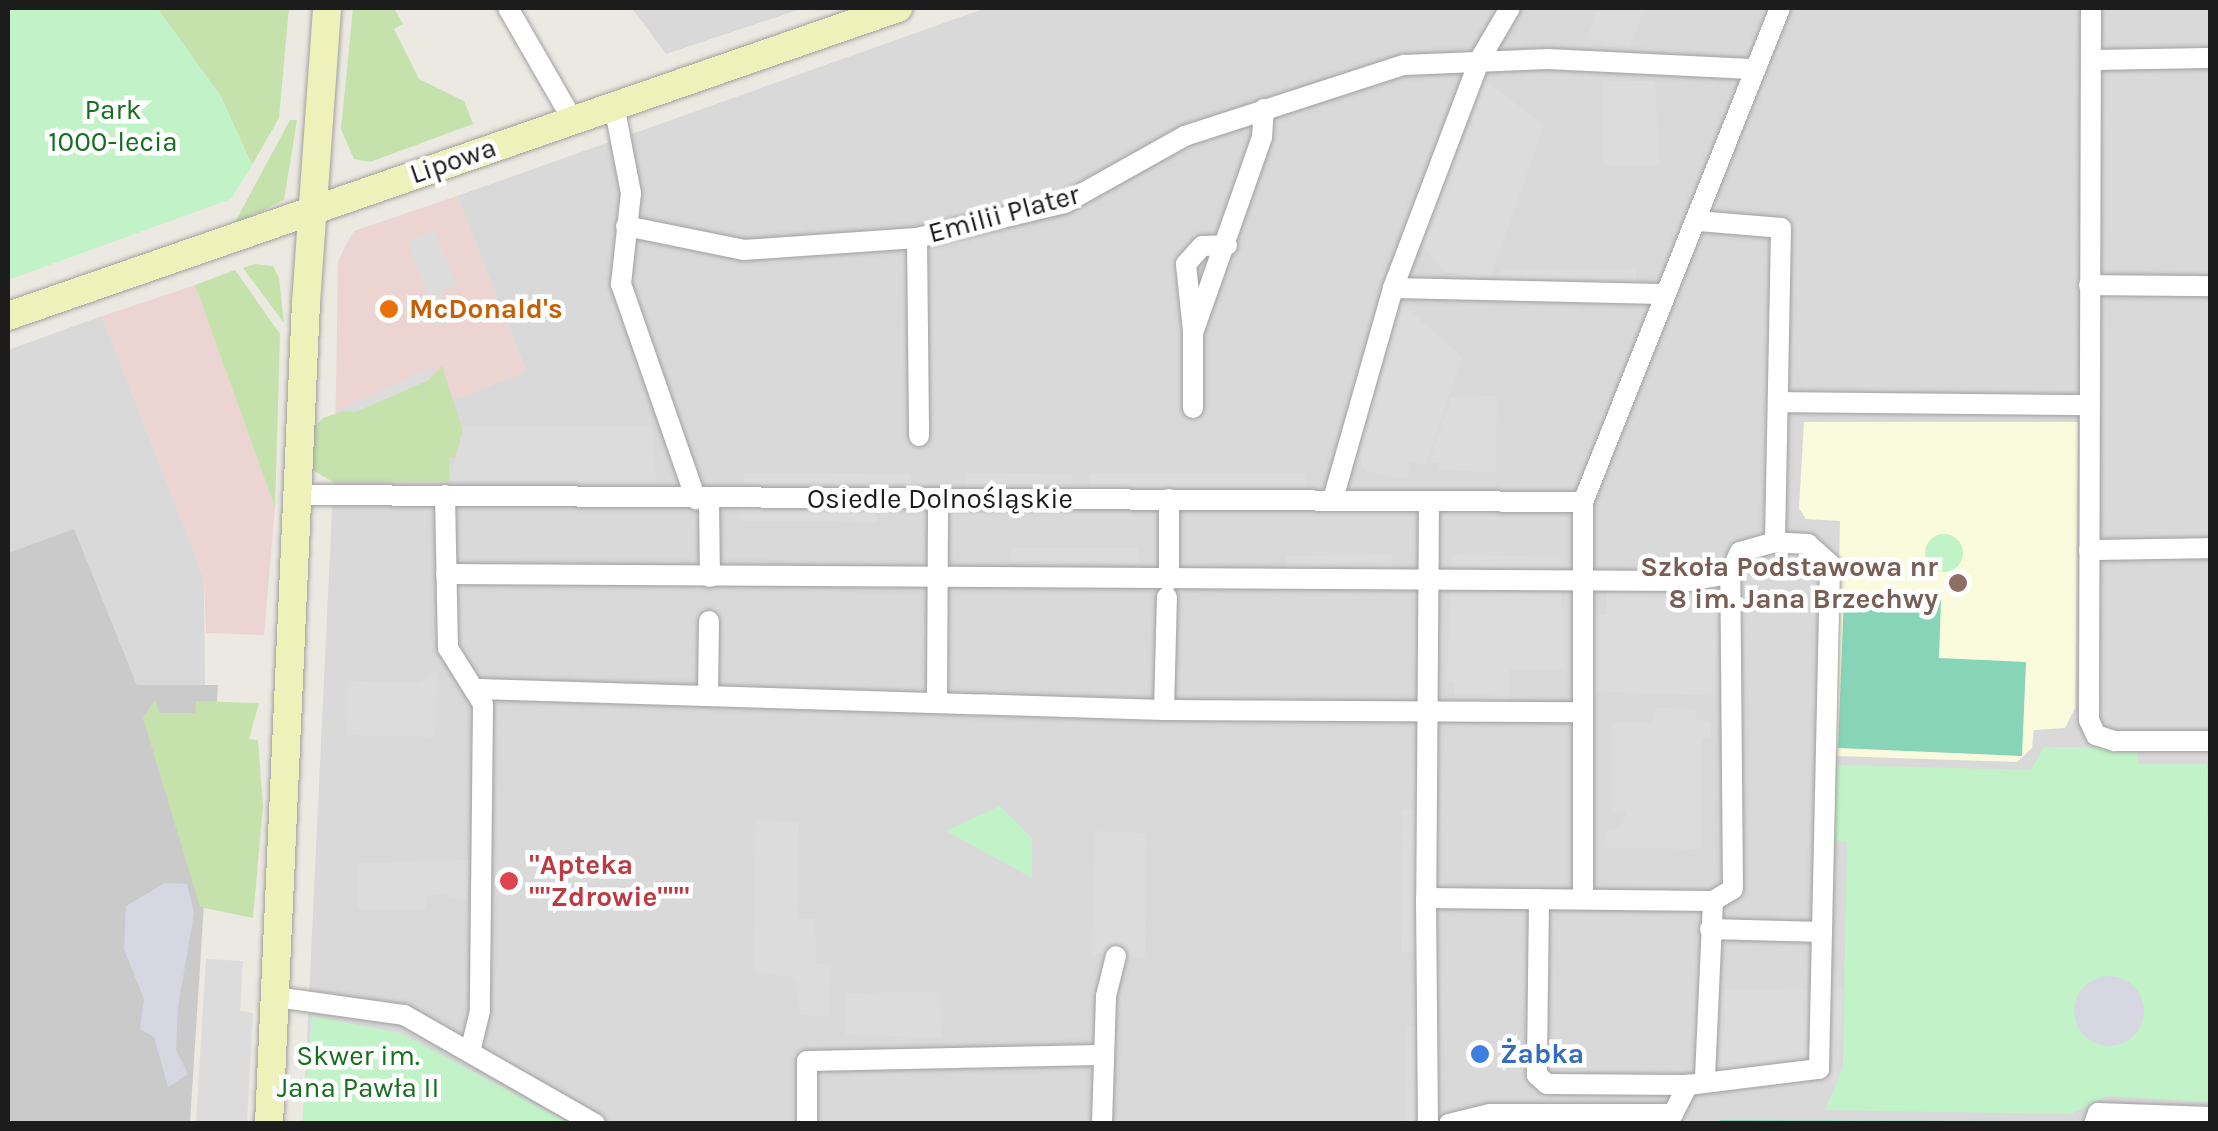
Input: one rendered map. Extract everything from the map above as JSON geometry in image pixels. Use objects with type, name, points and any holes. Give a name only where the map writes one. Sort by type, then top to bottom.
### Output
[{"type":"street","points":[[269,1124],[312,210],[327,8]]},
{"type":"street","points":[[508,8],[572,119]]},
{"type":"street","name":"Lipowa","points":[[8,316],[898,8]]},
{"type":"street","points":[[1333,498],[1393,288],[1480,59],[1510,8]]},
{"type":"street","points":[[1582,899],[1583,502],[1780,8]]},
{"type":"street","points":[[2091,8],[2089,720],[2096,734],[2210,741]]},
{"type":"street","points":[[2091,60],[2210,58]]},
{"type":"street","name":"Emilii Plater","points":[[626,226],[744,250],[917,238],[1064,203],[1184,136],[1404,65],[1480,59],[1756,68]]},
{"type":"street","points":[[614,105],[631,193],[621,284],[702,499],[710,577]]},
{"type":"street","points":[[1194,333],[1227,245],[1264,109]]},
{"type":"street","points":[[1697,221],[1781,228],[1775,542]]},
{"type":"street","points":[[917,238],[918,436]]},
{"type":"street","points":[[1193,408],[1194,333],[1186,264],[1202,246],[1227,245]]},
{"type":"street","points":[[2089,285],[2210,286]]},
{"type":"street","points":[[1393,288],[1663,294]]},
{"type":"street","points":[[1780,402],[2088,406]]},
{"type":"street","name":"Osiedle Dolnośląskie","points":[[298,495],[1583,502]]},
{"type":"street","points":[[445,495],[448,648],[479,689],[480,1011],[470,1052]]},
{"type":"street","points":[[1164,710],[1169,499]]},
{"type":"street","points":[[937,703],[938,500]]},
{"type":"street","points":[[1428,1124],[1429,501]]},
{"type":"street","points":[[1426,898],[1582,899],[1713,901],[1733,889],[1730,574],[1740,552],[1775,542],[1808,544],[1830,564],[1819,1069],[1696,1081],[1547,1084],[1538,1075],[1540,899]]},
{"type":"street","points":[[2089,550],[2210,548]]},
{"type":"street","points":[[446,574],[936,578],[1168,588],[1730,574]]},
{"type":"street","points":[[708,621],[708,693]]},
{"type":"street","points":[[479,689],[708,693],[1164,710],[1583,712]]},
{"type":"street","points":[[1449,1124],[1490,1114],[1673,1114],[1696,1081],[1713,901]]},
{"type":"street","points":[[1710,929],[1822,932]]},
{"type":"street","points":[[1102,1124],[1101,1055],[1116,956]]},
{"type":"street","points":[[276,997],[365,1004],[470,1052],[595,1124]]},
{"type":"street","points":[[807,1124],[807,1061],[1101,1055]]},
{"type":"street","points":[[2094,1124],[2098,1114],[2210,1117]]},
{"type":"shaded area","points":[[632,8],[804,8],[666,54]]},
{"type":"shaded area","points":[[986,8],[2210,8],[2210,1123],[303,1124],[335,447],[526,371],[457,196]]},
{"type":"shaded area","points":[[1598,8],[1645,8],[1630,46],[1587,39]]},
{"type":"shaded area","points":[[1483,78],[1544,126],[1489,281],[1446,272],[1420,244]]},
{"type":"shaded area","points":[[1603,81],[1655,81],[1660,166],[1603,165]]},
{"type":"shaded area","points":[[457,196],[526,371],[335,447],[338,262],[345,246],[354,231]]},
{"type":"shaded area","points":[[434,231],[457,284],[442,291],[453,320],[440,326],[407,242]]},
{"type":"shaded area","points":[[1501,270],[1636,270],[1636,282],[1501,281]]},
{"type":"shaded area","points":[[195,285],[275,508],[264,635],[206,633],[204,578],[102,316]]},
{"type":"shaded area","points":[[1400,302],[1462,357],[1425,466],[1410,462],[1408,480],[1365,471],[1355,443]]},
{"type":"shaded area","points":[[102,316],[204,578],[205,685],[137,685],[74,530],[8,553],[8,350]]},
{"type":"shaded area","points":[[435,366],[429,380],[356,412],[335,411]]},
{"type":"shaded area","points":[[1497,396],[1496,473],[1437,469],[1440,463],[1429,462],[1451,397]]},
{"type":"shaded area","name":"Szkoła Podstawowa nr 8 im. Jana Brzechwy","points":[[1804,422],[2078,422],[2075,708],[2065,728],[2034,730],[2032,748],[2017,762],[1835,756],[1840,521],[1806,519],[1799,508]]},
{"type":"shaded area","points":[[464,426],[652,427],[656,481],[449,481]]},
{"type":"shaded area","points":[[744,473],[911,474],[911,489],[743,488]]},
{"type":"shaded area","points":[[965,473],[1072,474],[1072,489],[965,488]]},
{"type":"shaded area","points":[[1090,473],[1305,473],[1305,488],[1090,488]]},
{"type":"shaded area","points":[[741,507],[877,507],[877,522],[740,521]]},
{"type":"shaded area","points":[[74,529],[137,685],[218,685],[190,1123],[8,1123],[8,553]]},
{"type":"shaded area","points":[[1011,548],[1138,548],[1138,563],[1011,562]]},
{"type":"shaded area","points":[[1392,555],[1392,570],[1286,570],[1286,556]]},
{"type":"shaded area","points":[[1452,555],[1560,557],[1565,669],[1510,669],[1509,702],[1455,702],[1455,683],[1447,683]]},
{"type":"shaded area","points":[[1607,587],[1728,589],[1727,696],[1589,691],[1590,615],[1607,615]]},
{"type":"shaded area","points":[[437,671],[435,737],[347,735],[348,681],[419,683]]},
{"type":"shaded area","points":[[1656,708],[1695,709],[1696,720],[1711,721],[1711,737],[1701,738],[1701,849],[1604,848],[1605,832],[1621,826],[1627,812],[1612,811],[1612,723],[1652,723]]},
{"type":"shaded area","points":[[1402,809],[1416,809],[1416,952],[1401,952]]},
{"type":"shaded area","points":[[756,821],[799,822],[798,918],[815,919],[816,964],[831,965],[829,1016],[801,1015],[795,978],[753,971]]},
{"type":"shaded area","points":[[1095,831],[1146,833],[1145,957],[1092,954]]},
{"type":"shaded area","points":[[470,860],[467,901],[441,894],[426,896],[426,909],[357,909],[358,863]]},
{"type":"shaded area","points":[[165,883],[187,884],[194,913],[178,1007],[176,1050],[188,1074],[168,1087],[154,1037],[140,1029],[144,999],[124,949],[126,906]]},
{"type":"shaded area","points":[[206,959],[243,961],[240,1011],[253,1013],[247,1123],[196,1123]]},
{"type":"shaded area","points":[[2109,976],[2123,978],[2134,986],[2142,997],[2142,1025],[2134,1036],[2123,1044],[2109,1046],[2095,1044],[2084,1036],[2076,1025],[2074,1011],[2076,997],[2084,986],[2095,978]]},
{"type":"shaded area","points":[[1845,989],[1836,1085],[1732,1094],[1714,1067],[1714,990]]},
{"type":"shaded area","points":[[940,992],[941,1038],[845,1034],[845,993]]},
{"type":"shaded area","points":[[1406,1026],[1418,1026],[1417,1123],[1405,1124]]},
{"type":"green space","name":"Park 1000-lecia","points":[[8,8],[157,8],[220,95],[252,165],[231,199],[8,280]]},
{"type":"green space","points":[[157,8],[289,8],[279,118],[252,165],[220,95]]},
{"type":"green space","points":[[353,8],[394,8],[403,24],[394,29],[419,79],[464,101],[473,124],[370,162],[354,159],[341,129]]},
{"type":"green space","points":[[290,120],[297,120],[284,200],[234,224]]},
{"type":"green space","points":[[255,264],[273,266],[279,278],[284,323],[243,268]]},
{"type":"green space","points":[[235,270],[280,334],[275,508],[195,285]]},
{"type":"green space","points":[[442,366],[464,434],[460,458],[449,458],[449,481],[333,482],[313,470],[314,427],[323,418],[429,380]]},
{"type":"green space","points":[[1944,534],[1958,539],[1963,553],[1958,567],[1944,572],[1930,567],[1925,553],[1930,539]]},
{"type":"green space","points":[[1844,597],[1941,600],[1939,658],[2026,662],[2022,756],[1838,748]]},
{"type":"green space","points":[[155,699],[159,713],[195,713],[196,701],[259,703],[249,739],[258,740],[263,806],[253,918],[200,907],[143,718]]},
{"type":"green space","points":[[2044,747],[2138,748],[2138,764],[2207,764],[2210,1102],[2107,1096],[2071,1114],[1825,1110],[1843,1067],[1847,842],[1832,840],[1834,765],[2031,770]]},
{"type":"green space","points":[[1000,806],[1032,838],[1032,878],[946,831]]},
{"type":"green space","name":"Skwer im. Jana Pawła II","points":[[312,1016],[400,1033],[569,1123],[302,1123]]},
{"type":"green space","points":[[1720,1120],[2042,1121],[1720,1124]]},
{"type":"place","name":"McDonald's","points":[[389,309]]},
{"type":"place","name":"Szkoła Podstawowa nr 8 im. Jana Brzechwy","points":[[1958,583]]},
{"type":"place","name":"\"Apteka \"\"Zdrowie\"\"\"","points":[[509,881]]},
{"type":"place","name":"Żabka","points":[[1480,1054]]}]
